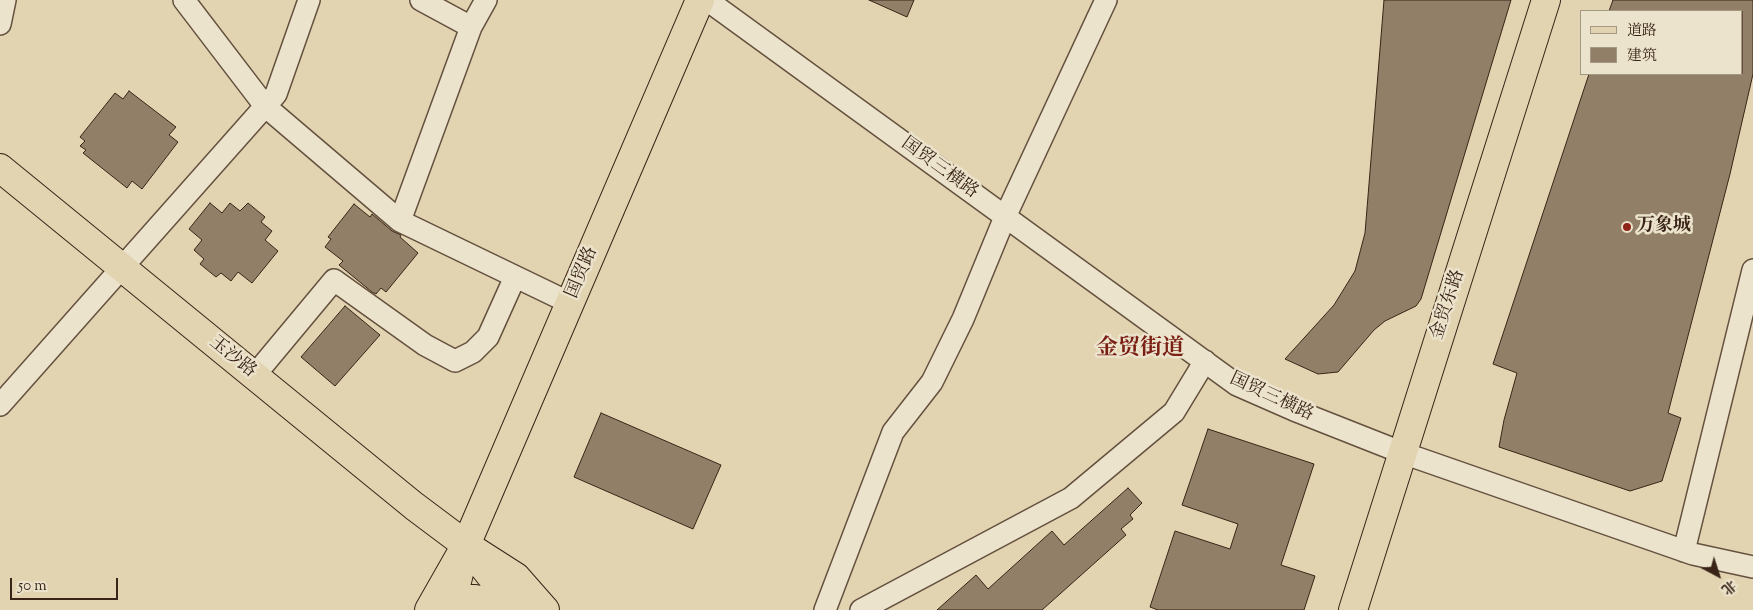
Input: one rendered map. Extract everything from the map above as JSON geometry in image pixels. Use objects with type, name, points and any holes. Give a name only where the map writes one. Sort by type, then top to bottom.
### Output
[{"type":"main road","name":"国贸路","points":[[441,607],[700,0]]},
{"type":"main road","name":"金贸东路","points":[[1373,610],[1412,456],[1546,0]]},
{"type":"main road","name":"金贸东路","points":[[1353,610],[1412,456],[1566,0]]},
{"type":"main road","name":"玉沙路","points":[[0,168],[433,521],[516,577],[545,610]]},
{"type":"main road","points":[[500,465],[492,530],[494,546],[499,558],[516,577]]},
{"type":"main road","points":[[433,521],[446,536],[450,548],[444,572],[441,607],[467,599],[475,599],[486,601],[506,610]]},
{"type":"main road","name":"玉沙路","points":[[466,545],[518,610]]},
{"type":"street","points":[[0,24],[5,0]]},
{"type":"street","points":[[184,0],[265,106],[400,221],[570,303]]},
{"type":"street","points":[[0,405],[276,94],[308,0]]},
{"type":"street","points":[[421,0],[471,27]]},
{"type":"street","points":[[400,221],[471,27],[486,0]]},
{"type":"street","name":"国贸三横路","points":[[707,0],[1237,385],[1294,410],[1412,456],[1684,551],[1753,567]]},
{"type":"street","points":[[825,610],[893,432],[932,382],[963,319],[1005,217],[1106,0]]},
{"type":"street","points":[[1684,551],[1753,270]]},
{"type":"street","points":[[254,376],[334,280],[425,345],[456,361],[473,352],[488,337],[516,277]]},
{"type":"street","points":[[860,610],[1071,498],[1174,412],[1205,361]]},
{"type":"building","points":[[869,0],[914,0],[907,17]]},
{"type":"building","points":[[1384,0],[1511,0],[1421,299],[1416,306],[1385,321],[1374,330],[1338,372],[1318,374],[1285,359],[1334,305],[1355,271],[1365,233]]},
{"type":"building","name":"万象城","points":[[1613,0],[1753,0],[1753,74],[1730,174],[1668,413],[1681,418],[1662,481],[1630,491],[1499,447],[1504,420],[1517,373],[1493,364],[1589,75],[1743,75],[1743,10],[1609,10]]},
{"type":"building","points":[[129,91],[176,127],[169,135],[178,142],[142,189],[132,181],[127,188],[83,153],[86,150],[80,146],[85,141],[80,137],[115,93],[123,99]]},
{"type":"building","points":[[210,203],[222,213],[230,203],[240,211],[248,203],[265,217],[261,222],[272,231],[265,240],[278,251],[252,283],[238,272],[231,281],[221,273],[216,277],[200,264],[204,259],[194,250],[202,240],[189,229]]},
{"type":"building","points":[[354,204],[370,217],[372,214],[392,231],[401,235],[400,237],[418,253],[386,292],[381,288],[376,294],[372,292],[339,265],[343,261],[325,247],[331,239],[328,237]]},
{"type":"building","points":[[345,306],[380,335],[335,386],[301,357]]},
{"type":"building","points":[[601,413],[721,465],[693,529],[574,477]]},
{"type":"building","points":[[1208,429],[1314,464],[1281,565],[1315,576],[1304,610],[1158,610],[1150,607],[1175,531],[1230,549],[1238,524],[1182,505]]},
{"type":"building","points":[[1128,488],[1142,503],[1130,515],[1133,519],[1121,529],[1126,535],[1042,610],[937,610],[976,575],[988,589],[1052,531],[1064,545]]},
{"type":"place","name":"万象城","points":[[1627,227]]},
{"type":"district","name":"金贸街道","points":[[1140,350]]}]
